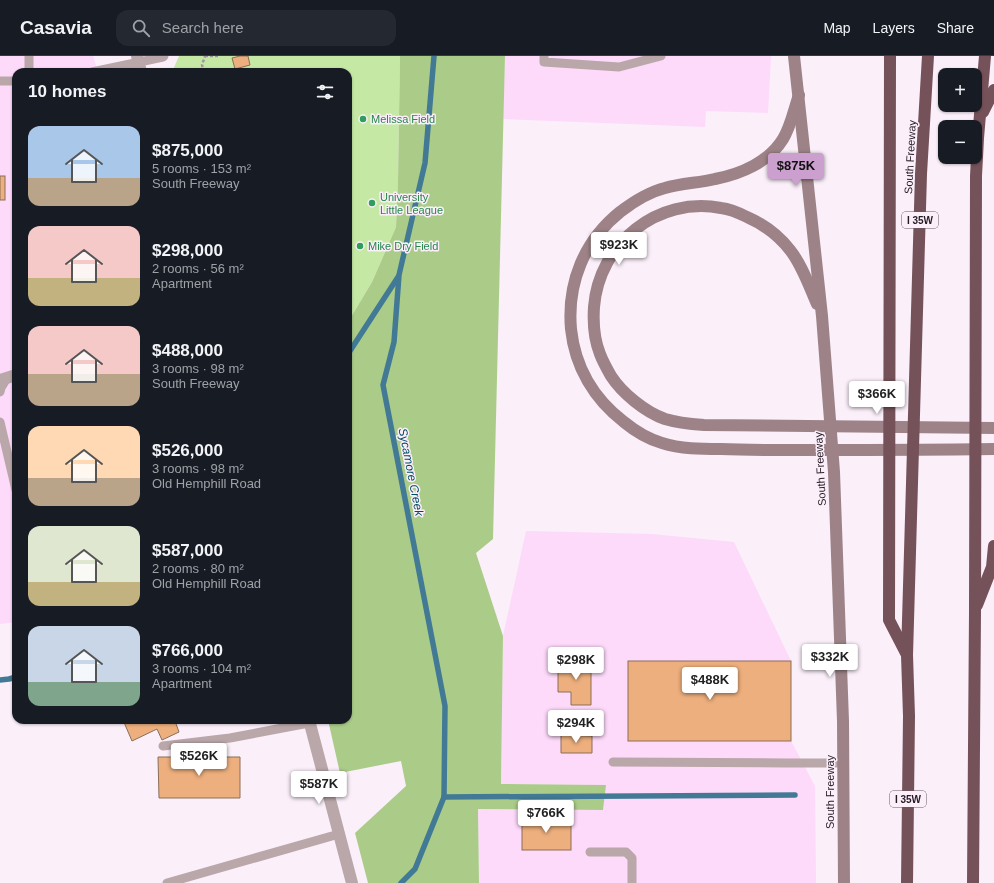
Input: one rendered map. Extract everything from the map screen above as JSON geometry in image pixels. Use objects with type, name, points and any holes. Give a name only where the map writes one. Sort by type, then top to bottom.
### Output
[{"type":"highway","points":[[890,56],[889,620],[907,655]]},
{"type":"highway","name":"South Freeway","points":[[907,883],[909,716],[907,655],[916,392],[921,174],[928,56]]},
{"type":"highway","points":[[973,883],[976,176],[985,56]]},
{"type":"highway","points":[[980,116],[994,90]]},
{"type":"highway","points":[[975,612],[992,567],[994,546]]},
{"type":"main road","name":"South Freeway","points":[[794,56],[822,316],[834,472],[843,721],[844,883]]},
{"type":"main road","points":[[799,95],[788,129],[783,139],[775,150],[758,163],[730,176],[664,188],[653,192],[621,211],[611,219],[593,240],[585,253],[575,280],[571,309],[571,328],[574,345],[579,362],[593,391],[616,416],[631,428],[645,436],[671,445],[696,449],[994,449]]},
{"type":"main road","points":[[822,316],[798,262],[791,250],[781,239],[754,220],[738,213],[722,208],[704,206],[687,207],[655,216],[631,232],[621,242],[611,255],[598,285],[594,307],[594,329],[600,354],[614,380],[622,390],[653,413],[677,422],[704,425],[994,428]]},
{"type":"street","points":[[310,724],[352,883]]},
{"type":"lane","points":[[29,56],[29,68]]},
{"type":"lane","points":[[113,68],[164,56]]},
{"type":"lane","points":[[544,56],[544,62],[619,67],[662,56]]},
{"type":"lane","points":[[0,81],[12,80]]},
{"type":"lane","points":[[0,392],[8,378]]},
{"type":"lane","points":[[0,422],[12,473]]},
{"type":"lane","points":[[163,746],[230,738],[295,724]]},
{"type":"lane","points":[[613,762],[786,764],[843,763]]},
{"type":"lane","points":[[167,883],[339,834]]},
{"type":"lane","points":[[590,852],[626,852],[632,858],[632,883]]},
{"type":"path","points":[[203,68],[202,65],[205,56],[220,56]]},
{"type":"shaded area","points":[[0,56],[93,56],[97,68],[12,68],[12,622],[0,624]]},
{"type":"shaded area","points":[[505,56],[771,56],[768,113],[706,111],[705,127],[503,119]]},
{"type":"shaded area","points":[[526,531],[652,534],[734,542],[791,661],[791,741],[815,786],[816,883],[479,883],[478,809],[603,810],[605,785],[501,784],[503,636]]},
{"type":"green space","name":"University Little League","points":[[179,56],[400,56],[396,227],[372,282],[352,315],[352,68],[174,68]]},
{"type":"green space","points":[[400,56],[505,56],[493,539],[476,553],[503,636],[501,784],[606,785],[603,810],[478,809],[479,883],[368,883],[355,833],[406,786],[401,761],[340,773],[329,724],[352,724],[352,315],[372,282],[396,227]]},
{"type":"building","points":[[248,56],[250,65],[235,68],[232,58]]},
{"type":"building","points":[[0,176],[5,176],[5,200],[0,200]]},
{"type":"building","points":[[591,661],[591,705],[571,705],[571,692],[558,692],[558,662]]},
{"type":"building","points":[[628,661],[791,661],[791,741],[628,741]]},
{"type":"building","points":[[125,724],[176,724],[179,732],[162,740],[157,729],[132,741]]},
{"type":"building","points":[[561,735],[592,736],[592,753],[561,753]]},
{"type":"building","points":[[158,757],[240,757],[240,798],[159,798]]},
{"type":"building","points":[[522,817],[571,817],[571,850],[522,850]]},
{"type":"waterway","name":"Sycamore Creek","points":[[401,883],[415,869],[444,797],[445,706],[383,385],[394,342],[399,275],[425,163],[434,56]]},
{"type":"waterway","points":[[352,348],[398,277]]},
{"type":"waterway","points":[[0,680],[12,678]]},
{"type":"waterway","points":[[444,797],[795,795]]},
{"type":"place","name":"Melissa Field","points":[[363,119]]},
{"type":"place","name":"University Little League","points":[[372,203]]},
{"type":"place","name":"Mike Dry Field","points":[[360,246]]}]
